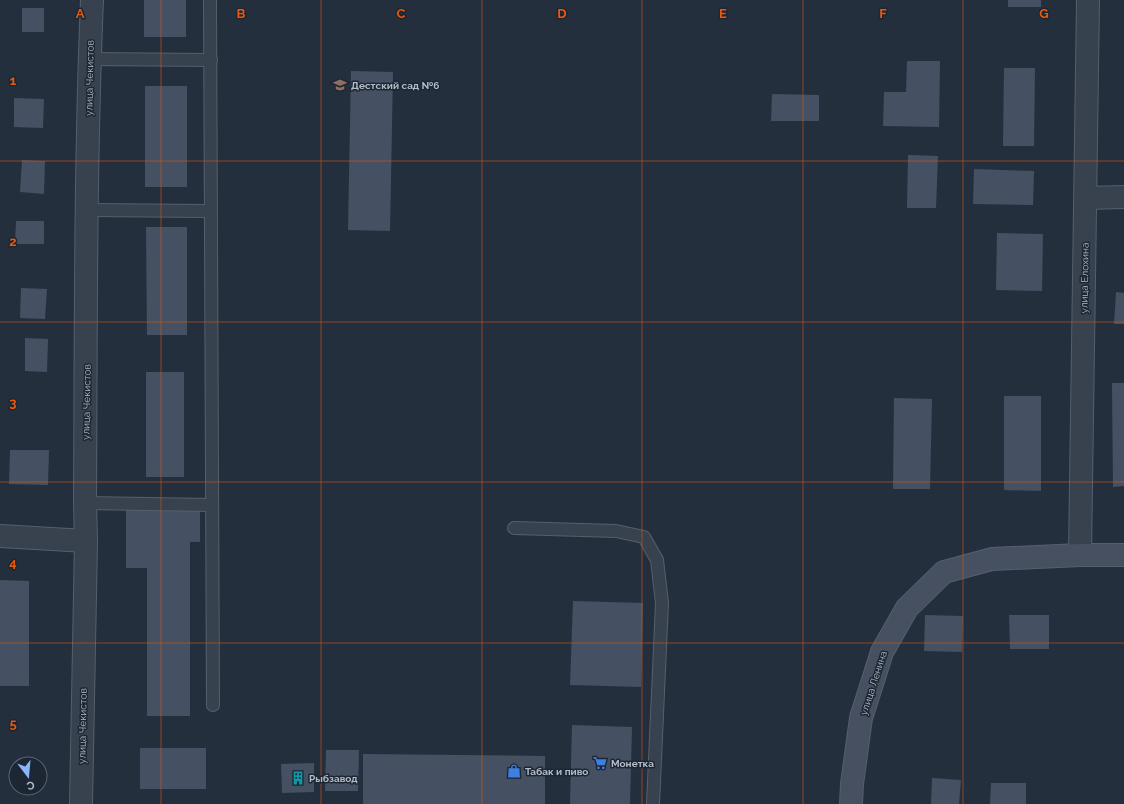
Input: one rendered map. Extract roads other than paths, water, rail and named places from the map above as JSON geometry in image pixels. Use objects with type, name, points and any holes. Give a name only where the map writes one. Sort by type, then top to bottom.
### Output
[{"type":"street","name":"улица Чекистов","points":[[80,804],[86,542],[85,504],[89,59],[92,0]]},
{"type":"street","name":"улица Елохина","points":[[1080,555],[1088,0]]},
{"type":"street","points":[[1086,198],[1124,197]]},
{"type":"street","points":[[0,536],[86,542]]},
{"type":"street","name":"улица Ленина","points":[[851,804],[852,784],[861,718],[882,652],[907,608],[944,572],[992,559],[1080,555],[1124,555]]},
{"type":"lane","points":[[210,0],[213,705]]},
{"type":"lane","points":[[89,59],[211,60]]},
{"type":"lane","points":[[88,210],[210,211]]},
{"type":"lane","points":[[85,504],[212,505]]},
{"type":"lane","points":[[514,528],[616,531],[644,536],[657,560],[662,602],[653,804]]},
{"type":"place","name":"Дестский сад №6","points":[[340,85]]},
{"type":"place","name":"Монетка","points":[[600,763]]},
{"type":"place","name":"Табак и пиво","points":[[514,771]]},
{"type":"place","name":"Рыбзавод","points":[[298,778]]}]
